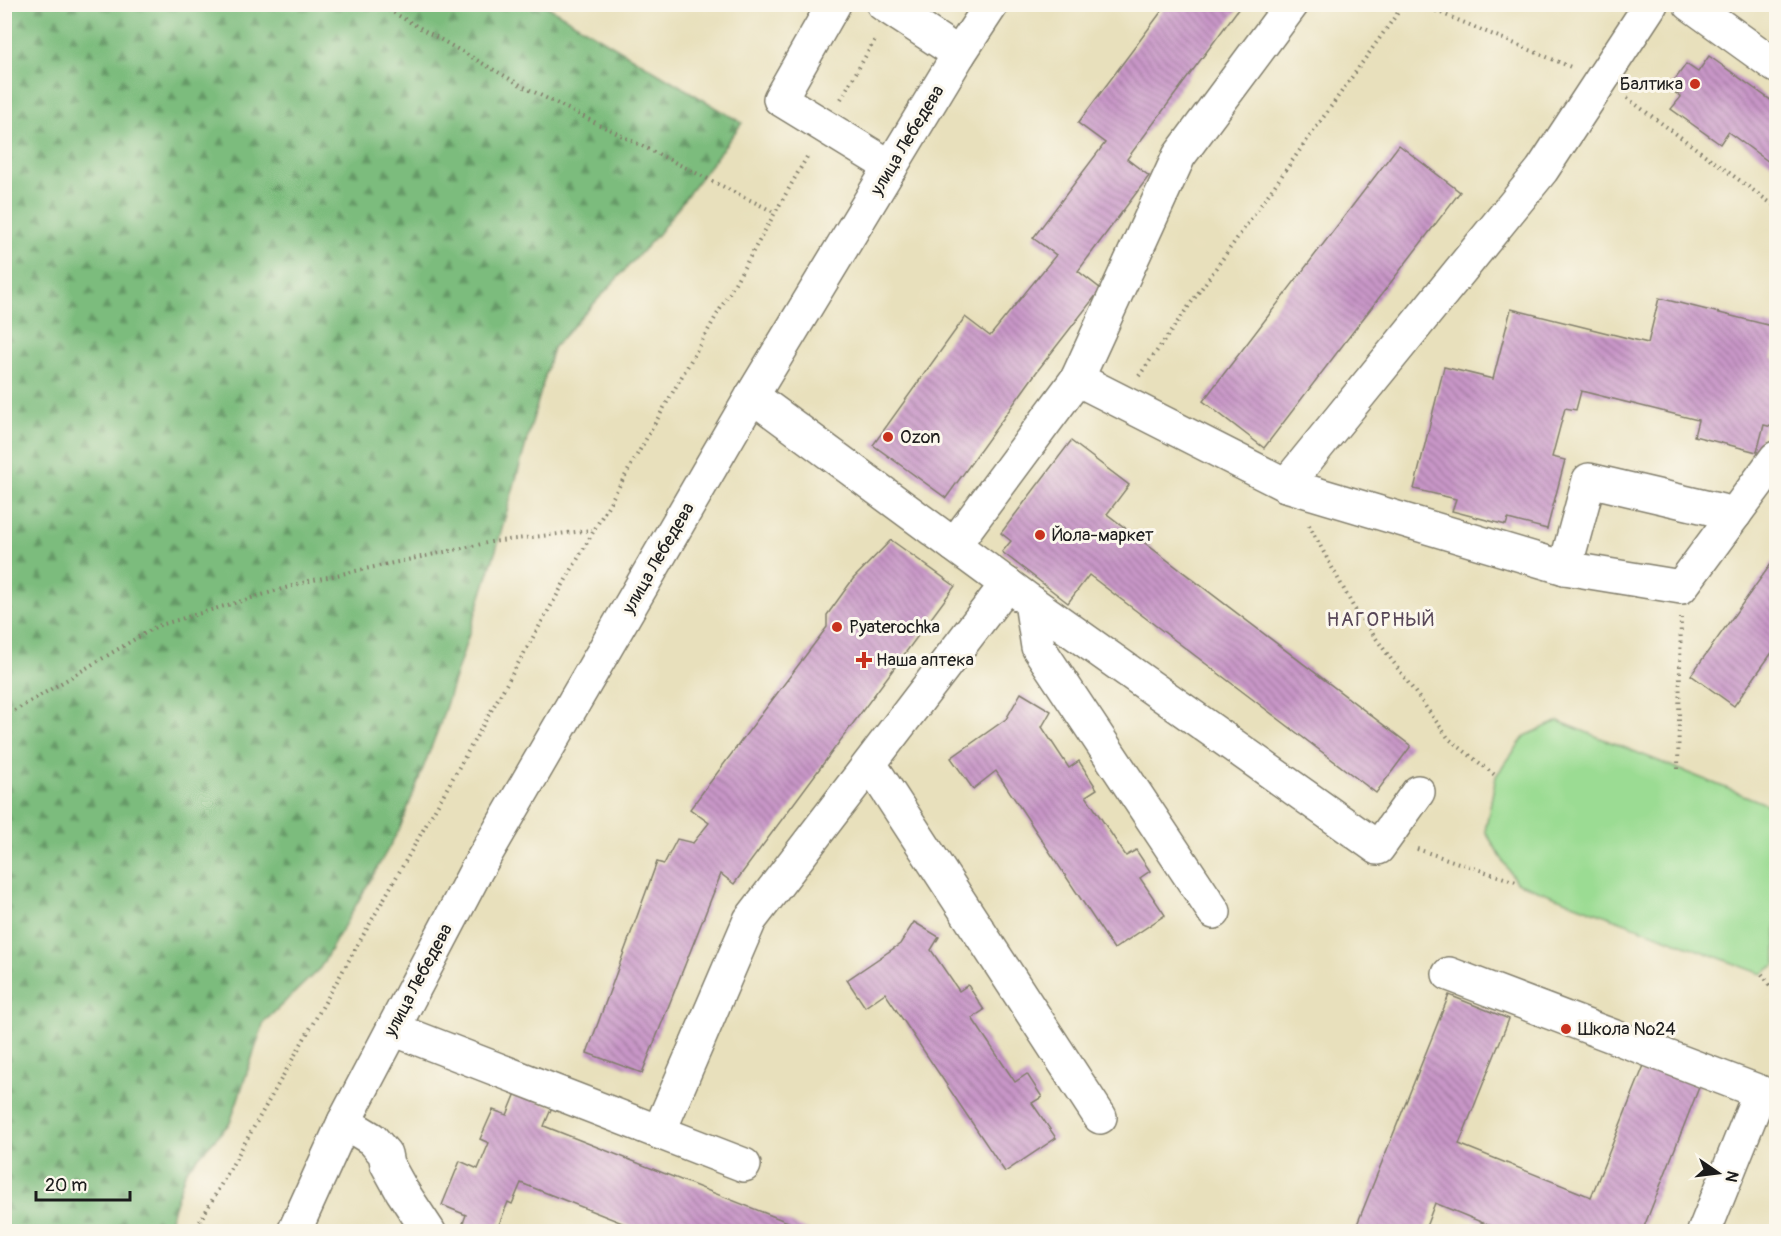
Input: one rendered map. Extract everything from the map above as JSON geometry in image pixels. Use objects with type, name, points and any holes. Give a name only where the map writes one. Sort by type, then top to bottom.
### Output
[{"type":"main road","points":[[834,4],[780,99],[891,167]]},
{"type":"main road","name":"улица Лебедева","points":[[294,1232],[344,1122],[476,871],[752,396],[959,54],[992,4]]},
{"type":"main road","points":[[954,545],[1077,379],[1179,156],[1292,4]]},
{"type":"main road","points":[[1286,486],[1542,170],[1651,4]]},
{"type":"main road","points":[[1690,4],[1776,66]]},
{"type":"main road","points":[[888,8],[959,54]]},
{"type":"main road","points":[[1077,379],[1286,486],[1565,568],[1681,587],[1776,458]]},
{"type":"main road","points":[[752,396],[1019,593],[1378,848],[1418,792]]},
{"type":"main road","points":[[1565,568],[1589,480],[1735,514]]},
{"type":"main road","points":[[659,1132],[750,920],[870,764],[1019,593]]},
{"type":"main road","points":[[1019,593],[1038,647],[1214,912]]},
{"type":"main road","points":[[870,764],[1100,1117]]},
{"type":"main road","points":[[1449,974],[1760,1092],[1704,1232]]},
{"type":"main road","points":[[393,1029],[744,1165]]},
{"type":"main road","points":[[344,1122],[372,1139],[385,1154],[387,1164],[402,1191],[429,1232]]},
{"type":"path","points":[[378,4],[526,88],[774,212]]},
{"type":"path","points":[[1121,402],[1404,4]]},
{"type":"path","points":[[1419,4],[1602,80],[1776,207]]},
{"type":"path","points":[[194,1232],[825,126],[888,8]]},
{"type":"path","points":[[1286,486],[1354,608],[1449,739],[1496,776]]},
{"type":"path","points":[[4,717],[157,626],[332,576],[491,542],[593,530]]},
{"type":"path","points":[[1677,769],[1681,587]]},
{"type":"path","points":[[1385,839],[1516,882]]},
{"type":"path","points":[[1762,974],[1776,994]]},
{"type":"green space","points":[[5,4],[545,5],[742,123],[658,234],[553,348],[496,550],[439,727],[400,828],[320,968],[264,1022],[230,1123],[186,1170],[166,1231],[5,1231]]},
{"type":"green space","points":[[1558,721],[1776,808],[1776,964],[1762,974],[1516,882],[1485,831],[1496,776],[1525,736]]},
{"type":"building","points":[[1167,4],[1242,4],[1127,159],[1149,176],[1078,271],[1101,289],[1038,370],[946,498],[873,445],[965,317],[990,336],[1056,255],[1033,238],[1105,143],[1078,123]]},
{"type":"building","points":[[1709,56],[1776,104],[1776,167],[1728,132],[1720,144],[1671,109],[1681,97],[1669,88],[1686,64],[1698,72]]},
{"type":"building","points":[[1399,145],[1460,192],[1264,448],[1203,401]]},
{"type":"building","points":[[1659,298],[1776,327],[1772,358],[1776,360],[1776,428],[1764,425],[1757,452],[1694,436],[1698,420],[1581,391],[1576,410],[1565,408],[1552,457],[1565,460],[1547,529],[1508,519],[1506,525],[1452,511],[1456,499],[1414,489],[1444,367],[1493,379],[1511,309],[1648,343]]},
{"type":"building","points":[[1071,441],[1129,485],[1107,514],[1411,746],[1376,793],[1089,575],[1068,603],[1002,552],[1011,541],[1001,533]]},
{"type":"building","points":[[891,540],[955,586],[734,884],[721,874],[642,1073],[587,1053],[657,862],[664,864],[677,839],[693,843],[709,823],[690,809],[827,627],[827,615],[853,579]]},
{"type":"building","points":[[1776,557],[1776,647],[1734,706],[1691,675]]},
{"type":"building","points":[[1021,693],[1051,711],[1042,727],[1069,768],[1079,761],[1097,789],[1086,796],[1126,856],[1136,850],[1150,871],[1140,878],[1165,915],[1114,949],[996,771],[973,789],[951,758],[1006,719]]},
{"type":"building","points":[[914,922],[939,937],[931,950],[959,991],[968,985],[984,1010],[972,1018],[1015,1082],[1027,1074],[1042,1097],[1032,1103],[1056,1138],[1005,1172],[885,993],[865,1007],[847,980],[900,944]]},
{"type":"building","points":[[1449,995],[1509,1019],[1459,1144],[1591,1197],[1645,1063],[1700,1085],[1642,1232],[1505,1232],[1435,1203],[1424,1232],[1354,1232]]},
{"type":"building","points":[[516,1093],[552,1107],[544,1126],[813,1232],[645,1232],[521,1183],[512,1204],[508,1202],[496,1232],[482,1232],[463,1223],[466,1215],[442,1205],[460,1161],[478,1169],[489,1143],[480,1139],[493,1110],[507,1115]]},
{"type":"place","name":"Балтика","points":[[1695,84]]},
{"type":"place","name":"Ozon","points":[[888,437]]},
{"type":"place","name":"Йола-маркет","points":[[1040,535]]},
{"type":"place","name":"Pyaterochka","points":[[837,627]]},
{"type":"place","name":"Наша аптека","points":[[864,660]]},
{"type":"place","name":"Школа №24","points":[[1566,1029]]},
{"type":"district","name":"НАГОРНЫЙ","points":[[1381,619]]}]
